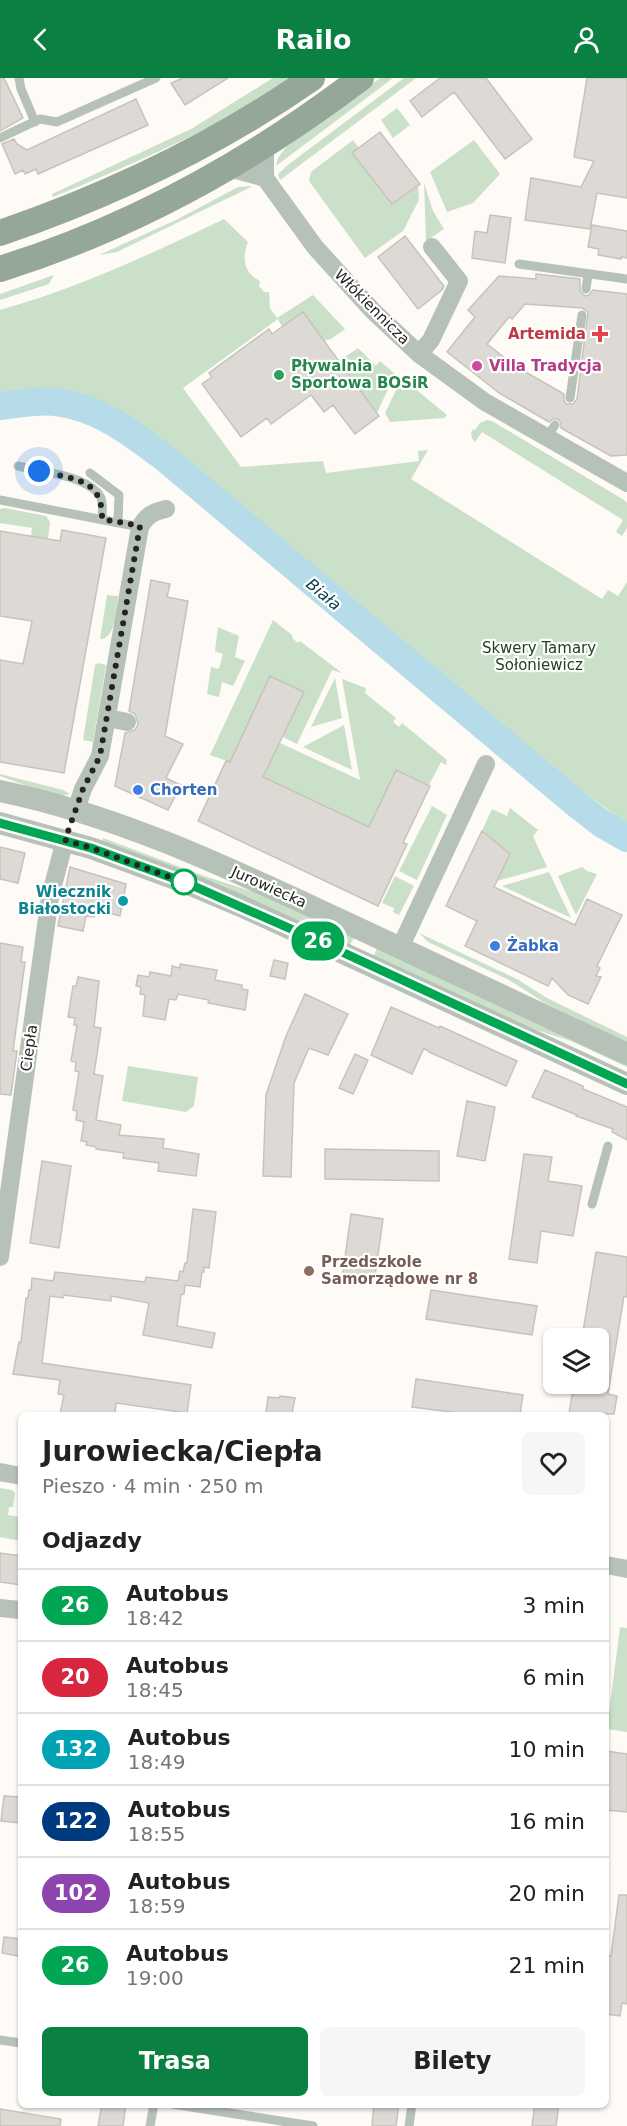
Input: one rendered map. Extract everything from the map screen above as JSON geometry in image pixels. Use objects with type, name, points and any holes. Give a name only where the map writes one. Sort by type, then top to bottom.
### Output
[{"type":"main road","points":[[0,233],[63,211],[183,157],[272,106],[312,78]]},
{"type":"main road","points":[[0,269],[49,253],[173,198],[265,146],[361,78]]},
{"type":"street","points":[[229,168],[265,178],[265,146]]},
{"type":"street","name":"Włókiennicza","points":[[265,178],[333,269],[419,354],[485,402],[551,431],[627,483]]},
{"type":"street","points":[[419,354],[431,339],[459,281],[432,248]]},
{"type":"street","points":[[65,840],[83,789],[100,756],[140,526],[152,512],[166,509]]},
{"type":"street","points":[[108,718],[127,722]]},
{"type":"street","points":[[400,948],[486,764]]},
{"type":"street","name":"Jurowiecka","points":[[0,791],[76,810],[197,855],[627,1054]]},
{"type":"street","name":"Jurowiecka","points":[[0,823],[91,848],[189,884],[627,1084]]},
{"type":"street","name":"Ciepła","points":[[0,1257],[50,897],[65,840]]},
{"type":"street","points":[[0,1472],[18,1475]]},
{"type":"street","points":[[609,1566],[627,1569]]},
{"type":"street","points":[[0,1608],[18,1610]]},
{"type":"lane","points":[[19,78],[21,89],[35,122]]},
{"type":"lane","points":[[0,138],[40,119],[57,122],[156,78]]},
{"type":"lane","points":[[519,264],[627,279]]},
{"type":"lane","points":[[586,289],[588,274]]},
{"type":"lane","points":[[570,398],[582,315]]},
{"type":"lane","points":[[18,466],[82,481],[99,494],[103,504],[102,519]]},
{"type":"lane","points":[[90,473],[119,495],[118,522]]},
{"type":"lane","points":[[0,500],[140,526]]},
{"type":"lane","points":[[592,1204],[608,1146]]},
{"type":"lane","points":[[0,2040],[18,2043]]},
{"type":"lane","points":[[150,2126],[153,2108]]},
{"type":"lane","points":[[198,2108],[313,2126]]},
{"type":"lane","points":[[409,2126],[411,2108]]},
{"type":"green space","points":[[273,78],[296,78],[238,112],[177,143],[53,197],[52,194],[191,129]]},
{"type":"green space","points":[[380,78],[393,78],[276,166],[278,158],[286,147]]},
{"type":"green space","points":[[404,78],[416,78],[280,180],[278,174],[289,164]]},
{"type":"green space","points":[[397,108],[410,125],[393,138],[381,120]]},
{"type":"green space","points":[[353,140],[359,148],[352,153],[392,204],[418,185],[419,200],[403,231],[365,258],[309,181],[311,172]]},
{"type":"green space","points":[[474,140],[500,174],[473,203],[447,212],[430,172]]},
{"type":"green space","points":[[424,183],[433,211],[444,229],[426,241]]},
{"type":"green space","points":[[253,186],[117,252],[99,255],[178,219],[238,187]]},
{"type":"green space","name":"Skwery Tamary Sołoniewicz","points":[[224,219],[248,242],[245,264],[250,274],[260,281],[259,286],[264,292],[269,292],[270,308],[277,318],[313,295],[345,329],[324,341],[282,327],[278,319],[183,388],[241,467],[323,461],[326,473],[419,461],[418,451],[428,450],[411,479],[602,599],[608,590],[618,596],[627,582],[627,824],[418,669],[131,432],[104,417],[56,402],[0,405],[0,310],[86,281]]},
{"type":"green space","points":[[54,275],[49,284],[0,300],[0,294]]},
{"type":"green space","points":[[358,348],[376,366],[380,361],[395,374],[377,413],[339,361]]},
{"type":"green space","points":[[402,378],[447,415],[444,418],[390,422],[385,413]]},
{"type":"green space","points":[[487,420],[624,500],[627,503],[627,528],[622,536],[616,532],[623,520],[482,432],[475,442],[471,436],[473,429],[475,430],[480,423]]},
{"type":"green space","points":[[0,509],[46,516],[50,522],[48,539],[31,537],[32,528],[0,523]]},
{"type":"green space","points":[[107,595],[118,596],[116,615],[109,634],[100,639]]},
{"type":"green space","points":[[273,620],[292,635],[298,643],[300,641],[342,673],[332,670],[297,744],[283,737],[304,692],[270,676],[230,762],[210,755]]},
{"type":"green space","points":[[218,627],[239,636],[235,657],[245,661],[233,686],[222,682],[219,697],[207,694],[211,667],[219,669],[223,654],[215,651]]},
{"type":"green space","points":[[98,663],[106,665],[93,742],[83,740],[95,665]]},
{"type":"green space","points":[[335,678],[342,718],[311,727]]},
{"type":"green space","points":[[342,679],[366,688],[365,693],[396,718],[393,722],[399,727],[402,723],[447,760],[446,765],[441,762],[429,785],[396,770],[369,827],[263,777],[280,743],[360,780]]},
{"type":"green space","points":[[344,725],[352,770],[303,747]]},
{"type":"green space","points":[[0,774],[63,790],[70,794],[58,797],[0,776]]},
{"type":"green space","points":[[432,806],[447,815],[417,880],[399,871]]},
{"type":"green space","points":[[510,808],[538,830],[533,836],[547,867],[497,881],[510,854],[482,831],[492,809],[507,816]]},
{"type":"green space","points":[[103,838],[207,877],[266,896],[355,936],[350,945],[102,841]]},
{"type":"green space","points":[[582,867],[597,874],[576,915],[558,876]]},
{"type":"green space","points":[[549,872],[571,918],[502,886]]},
{"type":"green space","points":[[395,876],[414,886],[399,915],[393,912],[394,908],[382,903]]},
{"type":"green space","points":[[419,933],[517,979],[547,998],[627,1037],[627,1043],[545,1003],[509,980],[428,942]]},
{"type":"green space","points":[[377,948],[627,1063],[627,1067],[571,1041],[533,1029],[373,957]]},
{"type":"green space","points":[[128,1066],[198,1077],[194,1106],[186,1112],[122,1101]]},
{"type":"green space","points":[[0,1488],[12,1490],[15,1493],[13,1507],[9,1507],[8,1515],[18,1517],[18,1540],[0,1537]]},
{"type":"green space","points":[[620,1627],[627,1628],[627,1732],[609,1729]]},
{"type":"building","points":[[0,78],[4,78],[23,118],[0,131]]},
{"type":"building","points":[[183,78],[228,78],[185,105],[171,83]]},
{"type":"building","points":[[440,78],[486,78],[532,139],[505,159],[454,92],[422,117],[410,101]]},
{"type":"building","points":[[587,78],[627,78],[627,198],[597,193],[590,229],[525,220],[531,178],[581,187],[594,161],[574,157]]},
{"type":"building","points":[[136,99],[148,125],[38,174],[36,169],[25,174],[23,170],[15,174],[2,144],[14,139],[17,144],[27,150]]},
{"type":"building","points":[[380,132],[420,184],[392,204],[352,153]]},
{"type":"building","points":[[490,215],[511,218],[505,263],[472,258],[475,231],[487,233]]},
{"type":"building","points":[[592,225],[627,231],[627,258],[598,255],[599,249],[588,247]]},
{"type":"building","points":[[405,236],[444,286],[418,309],[378,257]]},
{"type":"building","points":[[536,274],[580,279],[580,291],[585,296],[593,290],[627,294],[627,455],[611,456],[561,428],[558,419],[549,422],[499,393],[447,352],[475,317],[468,310],[499,276],[536,279]],"holes":[[[525,304],[582,308],[588,312],[577,399],[573,404],[566,404],[564,394],[515,366],[487,344],[509,317],[512,319]]]},
{"type":"building","name":"Pływalnia Sportowa BOSiR","points":[[303,312],[379,416],[355,434],[333,405],[324,412],[311,395],[271,424],[267,418],[241,437],[202,384],[212,377],[209,373],[269,329],[272,334]]},
{"type":"building","points":[[62,530],[106,538],[64,773],[0,762],[0,660],[23,664],[32,621],[0,616],[0,531],[60,541]]},
{"type":"building","points":[[151,580],[170,584],[167,597],[188,601],[165,736],[183,744],[166,778],[181,785],[168,810],[115,786],[125,733],[135,730],[138,724],[135,714],[129,711]]},
{"type":"building","points":[[270,676],[304,692],[263,777],[369,827],[396,770],[430,786],[403,843],[407,844],[378,906],[198,821],[226,761],[230,762]]},
{"type":"building","points":[[482,831],[510,854],[494,887],[575,925],[587,899],[622,915],[597,966],[600,968],[596,976],[601,977],[588,1004],[568,995],[552,978],[548,986],[465,946],[477,921],[446,906]]},
{"type":"building","points":[[0,847],[25,853],[18,883],[0,879]]},
{"type":"building","points":[[70,867],[126,884],[120,916],[95,909],[94,917],[86,916],[83,931],[58,926]]},
{"type":"building","points":[[0,943],[23,947],[21,962],[25,962],[13,1051],[17,1051],[11,1095],[0,1094]]},
{"type":"building","points":[[274,960],[288,963],[285,979],[270,976]]},
{"type":"building","points":[[180,964],[217,970],[215,980],[242,985],[242,989],[248,990],[245,1010],[178,994],[176,1000],[169,999],[165,1020],[143,1016],[145,995],[140,994],[141,987],[136,986],[138,975],[149,977],[150,972],[171,976],[172,966],[180,968]]},
{"type":"building","points":[[78,977],[99,981],[94,1027],[101,1028],[94,1074],[103,1076],[96,1120],[121,1125],[119,1135],[164,1139],[163,1148],[199,1154],[196,1176],[158,1171],[159,1163],[123,1158],[124,1153],[96,1149],[96,1147],[86,1145],[87,1142],[81,1141],[84,1122],[76,1120],[77,1111],[73,1110],[79,1072],[75,1071],[76,1062],[71,1061],[77,1025],[74,1025],[75,1018],[68,1017],[73,986],[76,986]]},
{"type":"building","points":[[305,994],[348,1014],[328,1055],[309,1048],[294,1083],[291,1177],[263,1176],[266,1095],[286,1036]]},
{"type":"building","points":[[391,1007],[439,1028],[440,1026],[517,1061],[506,1086],[424,1048],[412,1074],[371,1055]]},
{"type":"building","points":[[355,1054],[368,1060],[353,1094],[339,1088]]},
{"type":"building","points":[[545,1070],[627,1107],[627,1140],[612,1132],[613,1129],[532,1097]]},
{"type":"building","points":[[467,1101],[495,1107],[485,1161],[457,1156]]},
{"type":"building","points":[[325,1149],[439,1151],[439,1181],[325,1179]]},
{"type":"building","points":[[524,1154],[552,1157],[548,1181],[582,1186],[573,1236],[541,1231],[537,1263],[509,1259]]},
{"type":"building","points":[[42,1161],[71,1166],[59,1248],[30,1243]]},
{"type":"building","points":[[193,1209],[216,1212],[209,1268],[204,1267],[200,1287],[185,1285],[184,1294],[181,1295],[177,1326],[215,1333],[212,1348],[143,1335],[149,1303],[111,1296],[111,1301],[64,1295],[63,1298],[50,1296],[42,1363],[191,1385],[187,1412],[116,1403],[115,1412],[60,1412],[64,1395],[58,1394],[60,1380],[13,1374],[19,1342],[21,1342],[26,1298],[31,1290],[32,1278],[53,1281],[55,1272],[145,1282],[146,1277],[178,1281],[180,1271],[183,1272],[185,1263],[187,1263]]},
{"type":"building","points":[[351,1214],[383,1219],[374,1283],[342,1279]]},
{"type":"building","points":[[596,1252],[627,1257],[627,1297],[624,1296],[609,1388],[609,1328],[584,1328]]},
{"type":"building","points":[[431,1290],[537,1306],[532,1335],[426,1319]]},
{"type":"building","points":[[416,1379],[523,1395],[520,1412],[451,1412],[412,1407]]},
{"type":"building","points":[[572,1394],[617,1396],[614,1414],[569,1412]]},
{"type":"building","points":[[280,1396],[295,1398],[292,1412],[266,1412],[268,1397],[279,1398]]},
{"type":"building","points":[[0,1553],[18,1556],[18,1585],[0,1582]]},
{"type":"building","points":[[609,1751],[627,1754],[627,1812],[609,1810]]},
{"type":"building","points":[[4,1796],[18,1797],[18,1823],[1,1821]]},
{"type":"building","points":[[619,1895],[627,1895],[627,2004],[622,2003],[620,2016],[609,2014],[609,1956],[611,1956]]},
{"type":"building","points":[[4,1937],[18,1939],[18,1956],[2,1953]]},
{"type":"building","points":[[101,2108],[125,2108],[123,2126],[98,2126]]},
{"type":"building","points":[[374,2108],[398,2108],[396,2126],[372,2126]]},
{"type":"building","points":[[534,2108],[558,2108],[556,2126],[532,2126]]},
{"type":"building","points":[[0,2109],[61,2119],[60,2126],[0,2126]]},
{"type":"waterway","name":"Biała","points":[[0,406],[28,402],[56,402],[72,405],[101,416],[128,431],[166,459],[579,806],[601,823],[627,838]]},
{"type":"bus line","name":"26","points":[[0,823],[91,848],[189,884],[316,940],[627,1084]]},
{"type":"place","name":"Artemida","points":[[600,334]]},
{"type":"place","name":"Villa Tradycja","points":[[477,366]]},
{"type":"place","name":"Pływalnia Sportowa BOSiR","points":[[279,375]]},
{"type":"place","name":"Chorten","points":[[138,790]]},
{"type":"place","name":"Wiecznik Białostocki","points":[[123,901]]},
{"type":"place","name":"Żabka","points":[[495,946]]},
{"type":"place","name":"Przedszkole Samorządowe nr 8","points":[[309,1271]]},
{"type":"route","points":[[39,471],[82,481],[99,494],[103,504],[102,519],[140,526],[100,756],[83,789],[65,840],[189,884],[184,882]]}]
